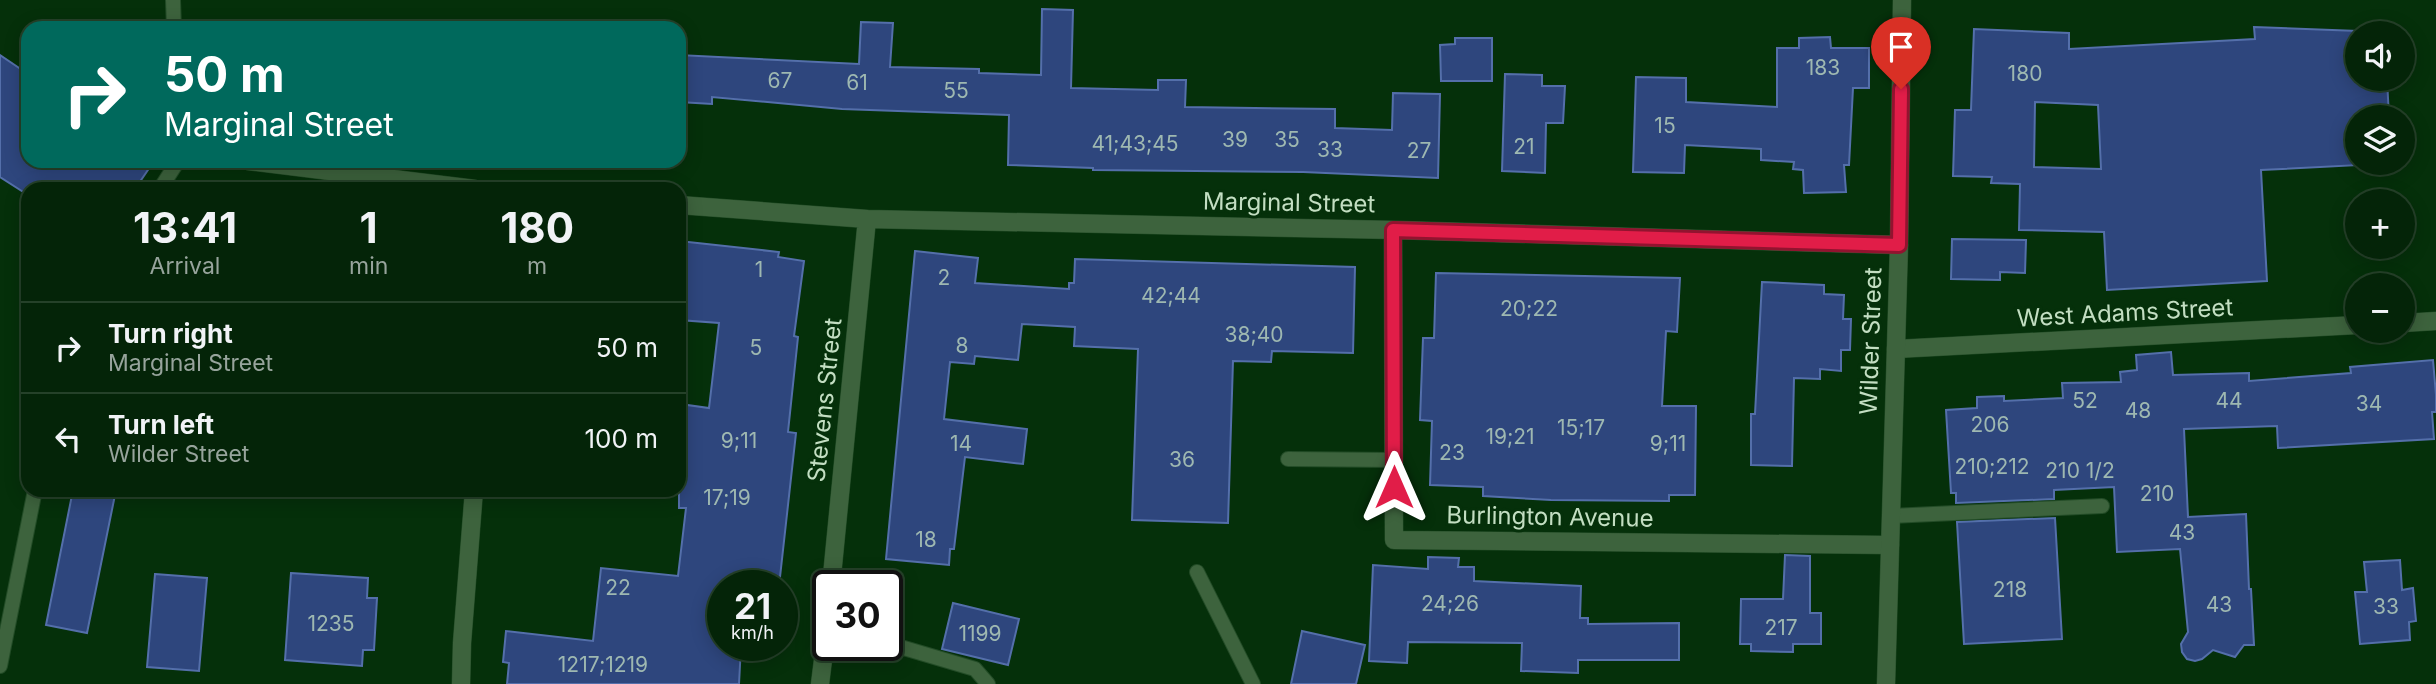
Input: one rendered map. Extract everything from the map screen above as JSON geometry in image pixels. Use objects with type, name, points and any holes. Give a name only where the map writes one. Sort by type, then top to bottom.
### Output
[{"type":"street","name":"Wilder Street","points":[[1886,684],[1899,245],[1902,6]]},
{"type":"street","points":[[305,168],[418,182]]},
{"type":"street","name":"Marginal Street","points":[[686,206],[867,219],[1393,230],[1899,245]]},
{"type":"street","name":"Stevens Street","points":[[833,570],[867,219]]},
{"type":"street","name":"Burlington Avenue","points":[[1393,230],[1394,540],[1890,545]]},
{"type":"street","points":[[2415,322],[2436,321]]},
{"type":"street","name":"West Adams Street","points":[[1896,349],[2345,326]]},
{"type":"street","points":[[461,684],[473,497]]},
{"type":"street","points":[[820,684],[823,661]]},
{"type":"lane","points":[[173,0],[174,21]]},
{"type":"lane","points":[[1288,459],[1394,460]]},
{"type":"lane","points":[[0,666],[34,497]]},
{"type":"lane","points":[[1891,516],[2102,506]]},
{"type":"lane","points":[[1197,572],[1253,684]]},
{"type":"lane","points":[[903,647],[975,669],[988,684]]},
{"type":"building","points":[[1042,9],[1073,10],[1071,88],[1158,90],[1158,80],[1186,80],[1185,107],[1335,109],[1335,128],[1392,130],[1393,93],[1440,94],[1438,178],[1303,172],[1093,170],[1008,165],[1009,115],[842,109],[712,97],[712,104],[686,102],[686,55],[859,64],[861,22],[893,23],[890,67],[979,69],[979,73],[1041,75]]},
{"type":"building","points":[[2254,27],[2345,30],[2345,91],[2388,91],[2388,105],[2345,105],[2345,166],[2261,170],[2267,281],[2107,290],[2104,232],[2019,230],[2020,184],[1991,183],[1992,177],[1953,176],[1955,110],[1971,110],[1974,29],[2069,33],[2069,49],[2255,39]],"holes":[[[2035,102],[2098,105],[2101,169],[2034,167]]]},
{"type":"building","points":[[1830,37],[1831,48],[1869,48],[1869,88],[1853,88],[1849,165],[1844,165],[1846,192],[1804,193],[1803,170],[1793,169],[1794,162],[1761,160],[1761,149],[1685,145],[1684,173],[1633,172],[1636,77],[1686,78],[1686,102],[1777,107],[1777,48],[1799,48],[1799,38]]},
{"type":"building","points":[[1455,38],[1492,38],[1492,81],[1441,81],[1440,45],[1455,44]]},
{"type":"building","points":[[0,55],[21,69],[21,168],[149,168],[140,182],[21,182],[21,190],[0,177]]},
{"type":"building","points":[[1505,74],[1542,75],[1542,86],[1565,86],[1563,123],[1546,123],[1545,173],[1502,171]]},
{"type":"building","points":[[1952,239],[2026,240],[2025,273],[2000,272],[2000,280],[1951,279]]},
{"type":"building","points":[[686,242],[779,252],[778,257],[804,261],[794,336],[798,337],[788,432],[796,433],[781,570],[707,570],[707,661],[740,661],[739,684],[507,684],[509,663],[503,662],[506,631],[593,641],[601,568],[678,576],[686,508],[679,508],[679,497],[686,497],[687,405],[709,408],[719,323],[686,321]]},
{"type":"building","points":[[915,251],[978,258],[975,283],[1069,289],[1069,283],[1074,283],[1075,259],[1355,267],[1353,353],[1272,351],[1271,362],[1233,361],[1228,523],[1132,520],[1138,349],[1074,346],[1075,327],[1022,324],[1018,360],[975,356],[974,364],[950,362],[944,419],[1027,429],[1023,464],[965,457],[954,549],[950,549],[949,565],[886,559]]},
{"type":"building","points":[[1436,273],[1680,278],[1677,332],[1666,331],[1662,406],[1696,406],[1695,495],[1669,495],[1669,501],[1551,500],[1483,496],[1483,487],[1430,485],[1432,421],[1420,420],[1423,338],[1434,338]]},
{"type":"building","points":[[1762,282],[1824,285],[1824,294],[1844,295],[1843,319],[1851,319],[1850,350],[1841,350],[1841,371],[1820,369],[1820,379],[1794,378],[1792,466],[1751,465],[1751,414],[1755,414]]},
{"type":"building","points":[[2171,352],[2173,375],[2249,373],[2249,381],[2351,373],[2350,367],[2433,360],[2436,395],[2436,412],[2432,412],[2434,439],[2278,448],[2277,426],[2184,429],[2188,517],[2246,514],[2254,645],[2244,645],[2235,657],[2213,650],[2195,661],[2187,659],[2182,652],[2181,644],[2188,632],[2180,549],[2117,552],[2114,487],[2054,490],[2054,499],[1956,503],[1956,493],[1951,493],[1946,410],[1977,408],[1977,397],[2004,396],[2004,401],[2063,398],[2062,383],[2121,382],[2120,372],[2137,370],[2136,355]]},
{"type":"building","points":[[72,497],[115,497],[87,633],[46,625]]},
{"type":"building","points":[[2055,518],[2062,639],[1964,644],[1957,522]]},
{"type":"building","points":[[1785,555],[1810,556],[1810,613],[1821,613],[1821,644],[1793,644],[1793,652],[1751,651],[1751,644],[1740,644],[1741,599],[1783,599]]},
{"type":"building","points":[[1428,557],[1459,558],[1458,567],[1474,567],[1474,581],[1581,586],[1580,618],[1588,618],[1588,624],[1679,623],[1679,660],[1578,660],[1578,673],[1521,671],[1522,643],[1408,642],[1407,663],[1369,661],[1373,565],[1428,569]]},
{"type":"building","points":[[2400,560],[2402,590],[2413,588],[2416,621],[2409,622],[2410,640],[2360,644],[2355,592],[2367,592],[2364,562]]},
{"type":"building","points":[[291,573],[368,578],[367,598],[377,598],[374,650],[363,650],[362,666],[285,660]]},
{"type":"building","points":[[155,574],[207,578],[199,671],[147,667]]},
{"type":"building","points":[[953,603],[1019,619],[1008,665],[942,649]]},
{"type":"building","points":[[1302,631],[1365,645],[1356,684],[1291,684]]},
{"type":"route","points":[[1394,487],[1393,230],[1899,245],[1901,89]]}]
